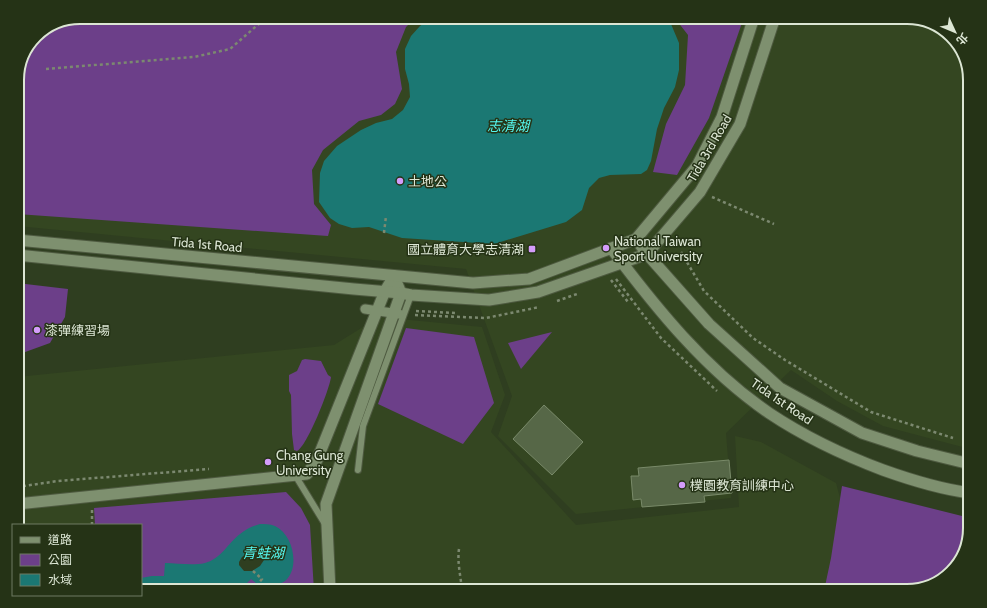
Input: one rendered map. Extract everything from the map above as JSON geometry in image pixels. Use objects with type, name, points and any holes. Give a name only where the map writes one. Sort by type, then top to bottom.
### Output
[{"type":"street","name":"Tida 3rd Road","points":[[636,239],[696,166],[722,117],[752,24]]},
{"type":"street","name":"Tida 3rd Road","points":[[647,254],[700,192],[740,124],[772,24]]},
{"type":"street","name":"Tida 1st Road","points":[[24,241],[472,283],[529,279],[636,239],[647,254],[710,324],[780,388],[862,433],[917,451],[963,462]]},
{"type":"street","name":"Tida 1st Road","points":[[611,248],[671,322],[704,358],[733,384],[769,412],[803,434],[851,458],[916,482],[963,492]]},
{"type":"street","points":[[24,256],[406,294],[490,300],[538,292],[647,254]]},
{"type":"street","points":[[24,503],[307,474],[317,460],[385,291],[394,276],[406,294]]},
{"type":"street","points":[[330,584],[326,504],[406,294]]},
{"type":"street","points":[[365,309],[402,312]]},
{"type":"lane","points":[[358,470],[363,426],[402,312],[406,294]]},
{"type":"lane","points":[[294,475],[327,527]]},
{"type":"path","points":[[46,69],[194,57],[230,49],[259,24]]},
{"type":"path","points":[[700,192],[774,224]]},
{"type":"path","points":[[384,233],[386,216]]},
{"type":"path","points":[[681,252],[704,291],[753,338],[785,360],[871,412],[953,438]]},
{"type":"path","points":[[607,278],[613,276],[661,338],[717,391]]},
{"type":"path","points":[[604,283],[611,280],[628,302]]},
{"type":"path","points":[[553,302],[565,299],[583,290],[556,298]]},
{"type":"path","points":[[402,312],[486,318],[530,309],[542,304],[492,314],[484,314]]},
{"type":"path","points":[[402,312],[461,313]]},
{"type":"path","points":[[24,486],[58,481],[209,469]]},
{"type":"path","points":[[92,510],[92,524]]},
{"type":"path","points":[[459,549],[458,559],[462,584]]},
{"type":"path","points":[[253,571],[262,579],[258,584]]},
{"type":"shaded area","name":"National Taiwan Sport University","points":[[80,24],[914,24],[928,28],[935,32],[935,52],[956,52],[960,62],[963,76],[963,447],[883,426],[837,401],[791,370],[726,433],[731,498],[576,514],[498,436],[512,396],[466,269],[24,227],[24,76],[30,55],[36,46],[49,33],[59,28]]},
{"type":"shaded area","name":"Chang Gung University","points":[[379,317],[482,327],[505,395],[491,432],[576,525],[739,507],[735,436],[761,442],[836,483],[863,584],[142,584],[142,524],[24,524],[24,376],[334,345]]},
{"type":"green space","points":[[80,24],[409,24],[406,27],[396,52],[402,89],[395,104],[381,115],[359,121],[323,150],[312,170],[314,204],[331,225],[328,236],[24,214],[24,76],[30,55],[36,46],[49,33],[69,25]]},
{"type":"green space","points":[[679,24],[742,24],[709,118],[677,175],[653,172],[666,124],[685,85],[688,35]]},
{"type":"green space","name":"漆彈練習場","points":[[24,284],[68,289],[65,317],[50,343],[24,352]]},
{"type":"green space","points":[[406,328],[474,337],[494,403],[463,444],[378,404]]},
{"type":"green space","points":[[552,332],[521,369],[508,343]]},
{"type":"green space","points":[[302,360],[321,361],[328,375],[331,377],[312,429],[297,451],[294,450],[292,434],[289,375],[297,371]]},
{"type":"green space","points":[[842,486],[963,516],[963,535],[959,549],[947,568],[928,580],[914,584],[825,584]]},
{"type":"green space","points":[[286,492],[301,508],[310,525],[314,584],[142,584],[142,524],[95,524],[94,508]]},
{"type":"water","name":"志清湖","points":[[423,24],[671,24],[679,43],[679,70],[675,87],[664,108],[657,129],[651,161],[647,170],[641,174],[610,175],[599,178],[589,188],[582,210],[566,222],[494,244],[402,238],[369,227],[352,228],[339,224],[330,218],[319,202],[320,173],[324,161],[337,146],[361,130],[376,123],[392,119],[403,110],[410,97],[409,84],[405,69],[405,49],[411,36]]},
{"type":"water","name":"青蛙湖","points":[[260,524],[269,524],[275,526],[283,532],[289,541],[293,552],[291,572],[286,580],[278,584],[257,584],[251,579],[246,584],[142,584],[142,578],[164,576],[165,563],[195,564],[211,561],[216,558],[242,532]]},
{"type":"pier","points":[[261,550],[265,553],[266,557],[260,566],[252,571],[244,571],[239,565],[242,557],[249,552]]},
{"type":"building","points":[[544,405],[583,442],[552,475],[513,439]]},
{"type":"building","name":"樸園教育訓練中心","points":[[729,460],[732,493],[704,496],[705,502],[642,507],[641,499],[633,500],[631,476],[639,476],[638,468]]},
{"type":"place","name":"土地公","points":[[400,181]]},
{"type":"place","name":"National Taiwan Sport University","points":[[606,248]]},
{"type":"place","name":"國立體育大學志清湖","points":[[532,249]]},
{"type":"place","name":"漆彈練習場","points":[[37,330]]},
{"type":"place","name":"Chang Gung University","points":[[268,462]]},
{"type":"place","name":"樸園教育訓練中心","points":[[682,485]]}]
